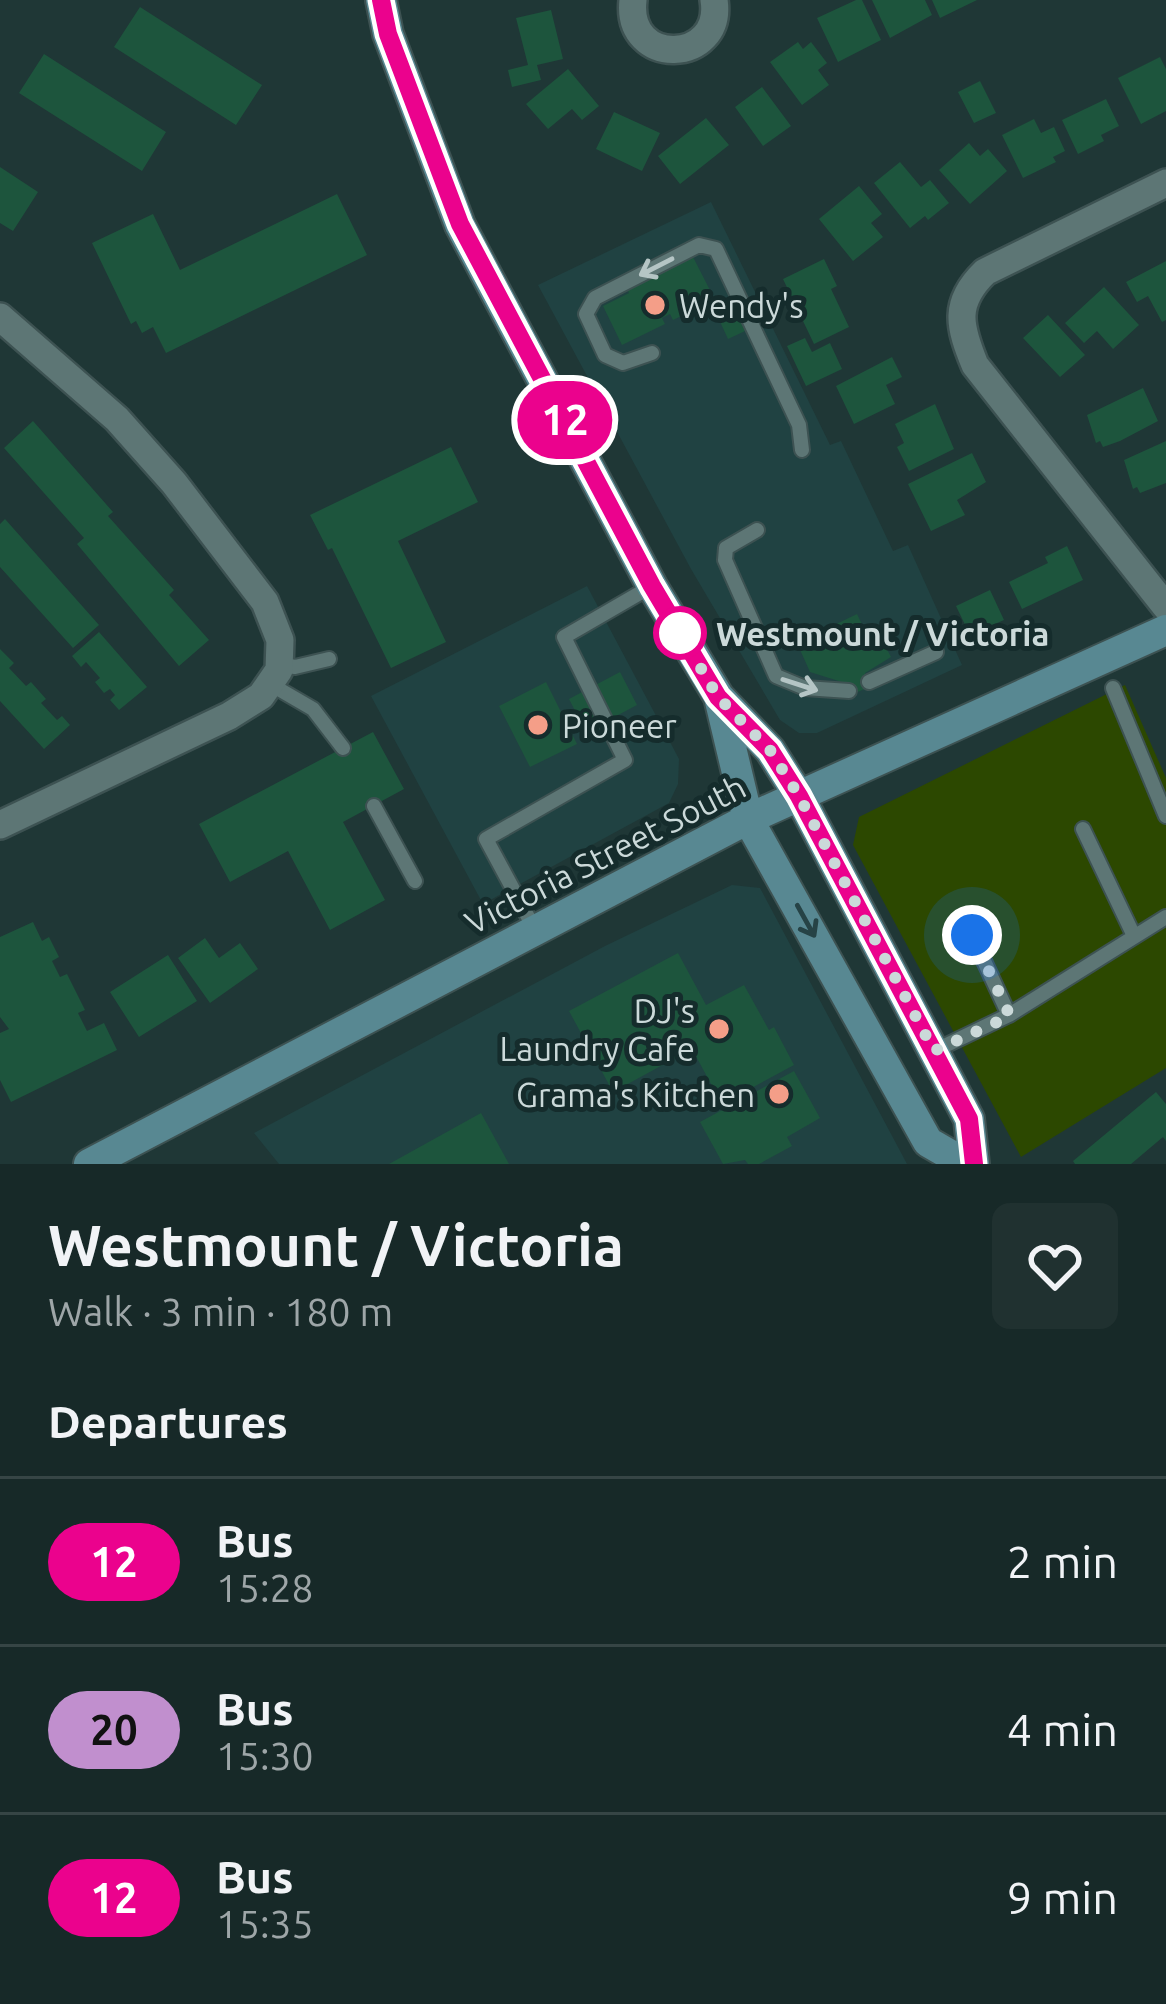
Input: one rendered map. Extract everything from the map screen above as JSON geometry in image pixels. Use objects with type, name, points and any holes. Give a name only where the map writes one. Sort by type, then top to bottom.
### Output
[{"type":"main road","points":[[381,0],[388,34],[460,224],[652,586],[718,697],[770,750],[799,796],[969,1119],[970,1164],[928,1142],[748,819],[718,697]]},
{"type":"main road","name":"Victoria Street South","points":[[89,1164],[748,819],[1166,630]]},
{"type":"street","points":[[633,0],[632,18],[645,39],[674,50],[698,42],[709,32],[716,11],[714,0]]},
{"type":"street","points":[[1166,184],[985,272],[968,289],[962,333],[975,365],[1166,607]]},
{"type":"street","points":[[0,317],[117,419],[174,483],[266,602],[280,640],[274,674],[260,696],[229,716],[0,825]]},
{"type":"lane","points":[[652,353],[623,363],[605,355],[586,314],[595,298],[699,245],[716,249],[799,425],[802,450]]},
{"type":"lane","points":[[757,530],[726,548],[725,560],[776,676],[805,688],[849,691]]},
{"type":"lane","points":[[535,930],[487,839],[625,760],[564,637],[652,586]]},
{"type":"lane","points":[[869,682],[935,652]]},
{"type":"lane","points":[[274,674],[328,659]]},
{"type":"lane","points":[[274,674],[314,709],[343,748]]},
{"type":"lane","points":[[1113,688],[1166,815]]},
{"type":"lane","points":[[374,806],[415,881]]},
{"type":"lane","points":[[1082,829],[1135,936]]},
{"type":"lane","points":[[934,1051],[1010,1016],[1166,917]]},
{"type":"lane","points":[[972,935],[1010,1016]]},
{"type":"shaded area","points":[[711,202],[830,445],[841,441],[893,551],[908,545],[962,665],[817,733],[799,733],[780,720],[691,569],[538,285]]},
{"type":"shaded area","name":"Pioneer","points":[[587,586],[679,759],[678,784],[669,803],[483,904],[371,696]]},
{"type":"shaded area","points":[[732,885],[760,888],[907,1164],[279,1164],[254,1133],[605,946]]},
{"type":"green space","points":[[1125,685],[1166,778],[1166,1068],[1021,1157],[853,845],[859,817]]},
{"type":"building","points":[[862,0],[881,40],[838,62],[817,18]]},
{"type":"building","points":[[872,0],[925,0],[932,15],[890,38]]},
{"type":"building","points":[[932,0],[977,0],[940,18]]},
{"type":"building","points":[[140,7],[262,85],[236,125],[114,47]]},
{"type":"building","points":[[551,10],[563,59],[537,65],[541,80],[512,87],[508,70],[528,65],[516,18]]},
{"type":"building","points":[[798,42],[803,49],[811,42],[827,63],[818,70],[829,85],[802,105],[770,62]]},
{"type":"building","points":[[44,54],[166,132],[142,171],[19,93]]},
{"type":"building","points":[[1160,57],[1166,69],[1166,111],[1141,124],[1118,78]]},
{"type":"building","points":[[568,69],[599,106],[582,120],[572,109],[548,129],[526,104]]},
{"type":"building","points":[[980,81],[996,113],[974,123],[958,92]]},
{"type":"building","points":[[762,87],[791,126],[763,146],[735,107]]},
{"type":"building","points":[[1106,99],[1119,126],[1101,135],[1104,141],[1078,154],[1062,120]]},
{"type":"building","points":[[614,112],[660,133],[642,171],[596,149]]},
{"type":"building","points":[[706,118],[729,145],[680,184],[658,156]]},
{"type":"building","points":[[1034,119],[1041,133],[1054,127],[1065,151],[1053,157],[1056,162],[1023,178],[1002,135]]},
{"type":"building","points":[[969,143],[980,156],[988,149],[1007,171],[970,204],[939,170]]},
{"type":"building","points":[[900,162],[921,187],[930,180],[949,203],[910,228],[874,183]]},
{"type":"building","points":[[0,167],[38,192],[13,231],[0,223]]},
{"type":"building","points":[[859,186],[882,214],[871,223],[883,237],[853,261],[819,219]]},
{"type":"building","points":[[337,194],[367,255],[166,353],[153,327],[142,333],[136,321],[131,324],[92,243],[153,214],[180,270]]},
{"type":"building","points":[[693,257],[715,300],[673,320],[670,314],[662,318],[665,324],[622,345],[603,306],[629,293],[627,289],[655,271],[656,275],[670,264]]},
{"type":"building","points":[[824,259],[837,286],[831,289],[849,327],[814,344],[783,279]]},
{"type":"building","points":[[1166,261],[1166,320],[1162,322],[1148,296],[1137,302],[1126,282]]},
{"type":"building","points":[[1104,287],[1139,325],[1113,349],[1097,331],[1084,343],[1065,323]]},
{"type":"building","points":[[733,307],[745,331],[728,339],[717,315]]},
{"type":"building","points":[[1048,315],[1085,355],[1060,377],[1023,338]]},
{"type":"building","points":[[805,338],[812,352],[830,343],[842,369],[806,386],[787,346]]},
{"type":"building","points":[[892,357],[902,377],[886,385],[895,404],[854,424],[836,386]]},
{"type":"building","points":[[1143,388],[1158,421],[1120,441],[1103,447],[1100,441],[1096,443],[1087,415]]},
{"type":"building","points":[[935,404],[954,449],[909,471],[897,447],[904,443],[895,424]]},
{"type":"building","points":[[33,421],[113,512],[108,516],[174,590],[169,595],[209,640],[179,666],[77,544],[84,538],[4,448]]},
{"type":"building","points":[[1166,441],[1166,483],[1140,493],[1137,487],[1133,489],[1124,460]]},
{"type":"building","points":[[451,447],[478,502],[398,541],[446,642],[391,668],[332,548],[328,550],[310,515]]},
{"type":"building","points":[[972,453],[986,482],[957,500],[965,515],[931,531],[908,484]]},
{"type":"building","points":[[5,519],[99,625],[73,648],[0,567],[0,524]]},
{"type":"building","points":[[1067,546],[1083,580],[1022,609],[1009,582],[1048,563],[1045,557]]},
{"type":"building","points":[[990,590],[1004,620],[970,635],[956,606]]},
{"type":"building","points":[[857,614],[869,639],[879,634],[891,657],[865,673],[871,686],[851,695],[845,683],[810,672],[797,643]]},
{"type":"building","points":[[99,632],[147,687],[119,710],[110,700],[115,695],[110,689],[104,693],[95,682],[100,678],[86,662],[81,667],[72,656]]},
{"type":"building","points":[[0,649],[14,663],[9,668],[46,699],[41,703],[57,720],[62,716],[70,725],[44,749],[0,701]]},
{"type":"building","points":[[620,672],[637,705],[586,732],[569,699]]},
{"type":"building","name":"Pioneer","points":[[546,682],[577,744],[530,767],[499,706]]},
{"type":"building","points":[[373,732],[404,789],[343,822],[385,900],[330,930],[288,851],[230,882],[199,824]]},
{"type":"building","points":[[33,922],[42,941],[49,937],[59,957],[52,961],[60,977],[67,974],[85,1010],[78,1013],[87,1031],[104,1023],[117,1050],[11,1102],[0,1080],[0,1033],[9,1029],[0,1017],[0,937]]},
{"type":"building","points":[[205,938],[219,958],[240,943],[258,969],[210,1003],[178,958]]},
{"type":"building","points":[[678,953],[706,1005],[744,985],[794,1065],[722,1104],[692,1049],[613,1092],[569,1011]]},
{"type":"building","points":[[168,955],[197,1001],[139,1037],[110,992]]},
{"type":"building","name":"Grama's Kitchen","points":[[794,1071],[820,1118],[787,1137],[792,1146],[759,1164],[745,1160],[723,1164],[700,1122]]},
{"type":"building","points":[[1156,1092],[1166,1104],[1166,1141],[1163,1137],[1131,1164],[1075,1164],[1073,1161]]},
{"type":"building","points":[[481,1113],[509,1164],[389,1164]]},
{"type":"bus line","name":"12","points":[[381,0],[388,34],[460,224],[652,586],[718,697],[770,750],[799,796],[969,1119],[974,1164]]},
{"type":"place","name":"Wendy's","points":[[655,305]]},
{"type":"place","name":"Westmount / Victoria","points":[[680,633]]},
{"type":"place","name":"Pioneer","points":[[538,725]]},
{"type":"place","name":"DJ's Laundry Cafe","points":[[719,1029]]},
{"type":"place","name":"Grama's Kitchen","points":[[779,1094]]},
{"type":"route","points":[[680,633],[674,623],[718,697],[770,750],[799,796],[934,1051],[1010,1016],[972,935]]}]
